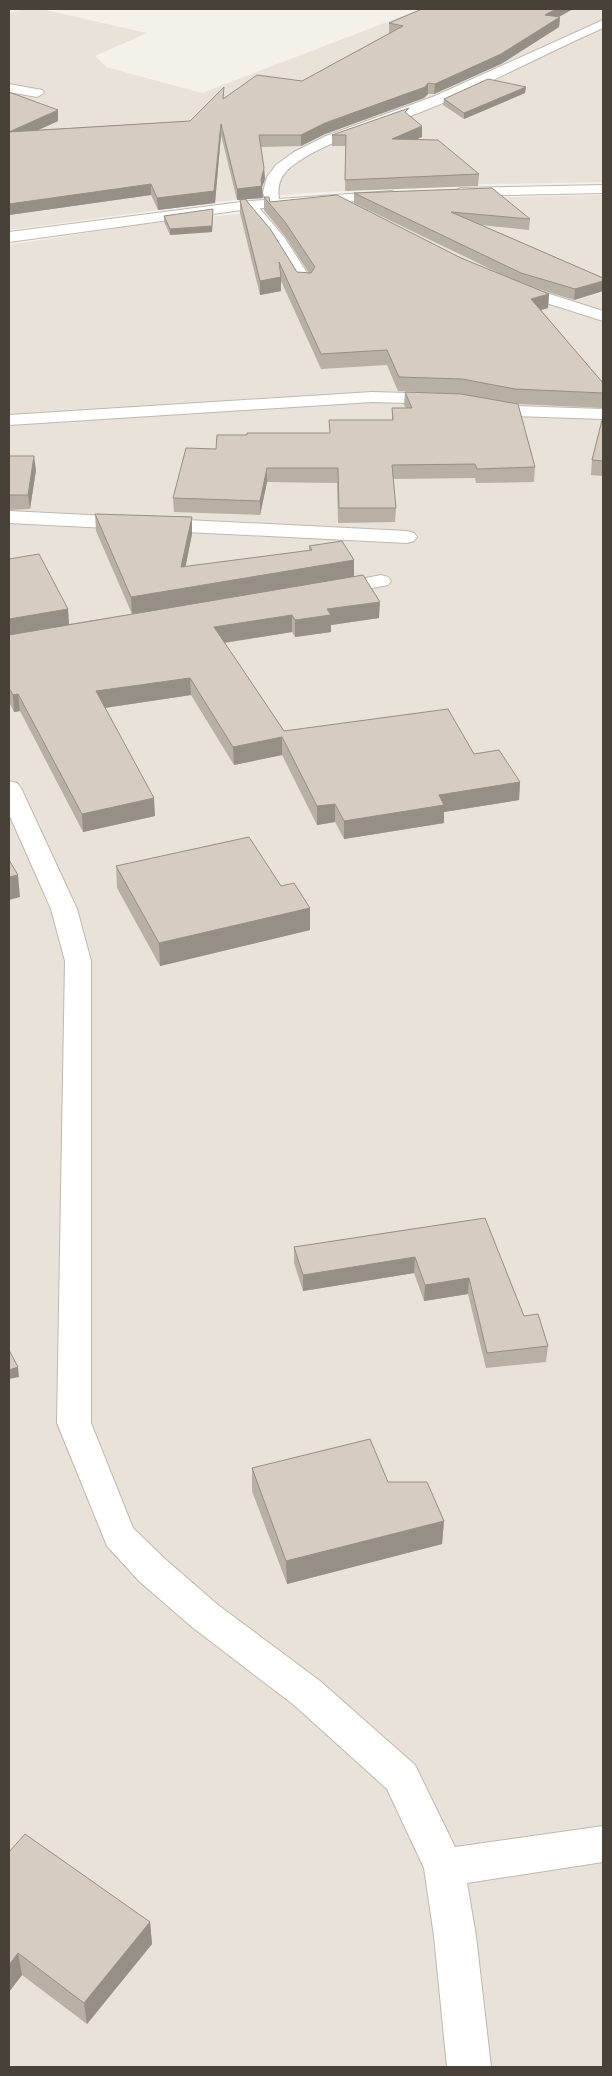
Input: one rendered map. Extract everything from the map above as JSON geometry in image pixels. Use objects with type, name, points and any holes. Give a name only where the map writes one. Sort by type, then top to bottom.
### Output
[{"type":"street","points":[[273,203],[269,193],[274,176],[287,163],[313,148],[415,110],[603,24]]},
{"type":"street","points":[[9,88],[37,94]]},
{"type":"street","points":[[442,192],[603,189]]},
{"type":"street","points":[[9,237],[249,205],[406,194]]},
{"type":"street","points":[[332,198],[356,211]]},
{"type":"street","points":[[249,205],[279,240],[305,282]]},
{"type":"street","points":[[498,281],[603,316]]},
{"type":"street","points":[[9,420],[372,397],[465,402],[514,411],[603,414]]},
{"type":"street","points":[[9,517],[182,524],[407,537]]},
{"type":"street","points":[[313,593],[381,581]]},
{"type":"street","points":[[9,788],[64,909],[78,961],[74,1423],[119,1536],[152,1570],[205,1616],[307,1693],[401,1777],[444,1867],[455,1936],[469,2067]]},
{"type":"street","points":[[444,1867],[603,1844]]},
{"type":"shaded area","points":[[28,9],[41,9],[147,33],[95,56],[106,67],[202,93],[421,9],[603,9],[603,182],[429,185],[248,198],[9,230],[9,13]]},
{"type":"shaded area","points":[[603,195],[603,2067],[9,2067],[9,245],[143,224],[283,209],[441,199]]},
{"type":"building","points":[[422,9],[556,9],[545,15],[560,17],[501,54],[435,84],[428,83],[425,87],[325,123],[301,135],[259,135],[264,168],[261,180],[262,186],[237,189],[221,124],[214,191],[157,198],[151,184],[9,204],[9,132],[190,121],[224,87],[223,99],[257,75],[302,81],[403,26],[389,23]]},
{"type":"building","points":[[488,79],[526,87],[464,113],[444,99]]},
{"type":"building","points":[[9,92],[58,110],[9,132]]},
{"type":"building","points":[[409,108],[405,112],[422,126],[392,139],[438,140],[479,174],[345,180],[346,135],[332,135]]},
{"type":"building","points":[[492,188],[530,219],[451,212],[603,278],[603,281],[575,289],[521,273],[354,193]]},
{"type":"building","points":[[337,195],[461,258],[549,294],[531,299],[603,383],[603,393],[515,389],[462,379],[399,377],[387,350],[321,354],[279,262],[281,277],[260,281],[240,200],[245,199],[271,230],[297,272],[311,273],[315,267],[285,222],[264,197],[269,197],[270,202]]},
{"type":"building","points":[[213,209],[212,226],[170,229],[164,216]]},
{"type":"building","points":[[405,392],[461,394],[518,404],[535,467],[477,469],[475,464],[392,465],[396,508],[339,508],[338,468],[267,468],[260,501],[173,498],[186,448],[216,449],[217,435],[330,433],[329,420],[393,420],[392,408],[412,408]]},
{"type":"building","points":[[603,416],[603,461],[592,460]]},
{"type":"building","points":[[9,456],[34,456],[28,495],[9,495]]},
{"type":"building","points":[[95,514],[192,517],[181,567],[312,550],[309,546],[342,541],[354,560],[131,597]]},
{"type":"building","points":[[39,554],[68,609],[9,619],[9,559]]},
{"type":"building","points":[[363,575],[380,602],[327,609],[331,615],[295,620],[292,615],[214,627],[284,731],[448,709],[474,754],[499,750],[520,782],[439,795],[444,805],[344,821],[335,804],[317,806],[282,737],[233,747],[190,678],[96,691],[154,798],[82,814],[18,694],[13,695],[9,688],[9,635]]},
{"type":"building","points":[[249,837],[281,886],[294,883],[310,908],[159,943],[116,866]]},
{"type":"building","points":[[9,860],[18,875],[9,877]]},
{"type":"building","points":[[485,1218],[524,1316],[538,1314],[548,1346],[487,1353],[469,1278],[425,1285],[415,1257],[303,1275],[294,1247]]},
{"type":"building","points":[[9,1350],[18,1367],[9,1370]]},
{"type":"building","points":[[370,1439],[388,1482],[427,1482],[444,1521],[286,1561],[252,1468]]},
{"type":"building","points":[[25,1834],[150,1922],[84,2003],[18,1953],[9,1965],[9,1852]]}]
